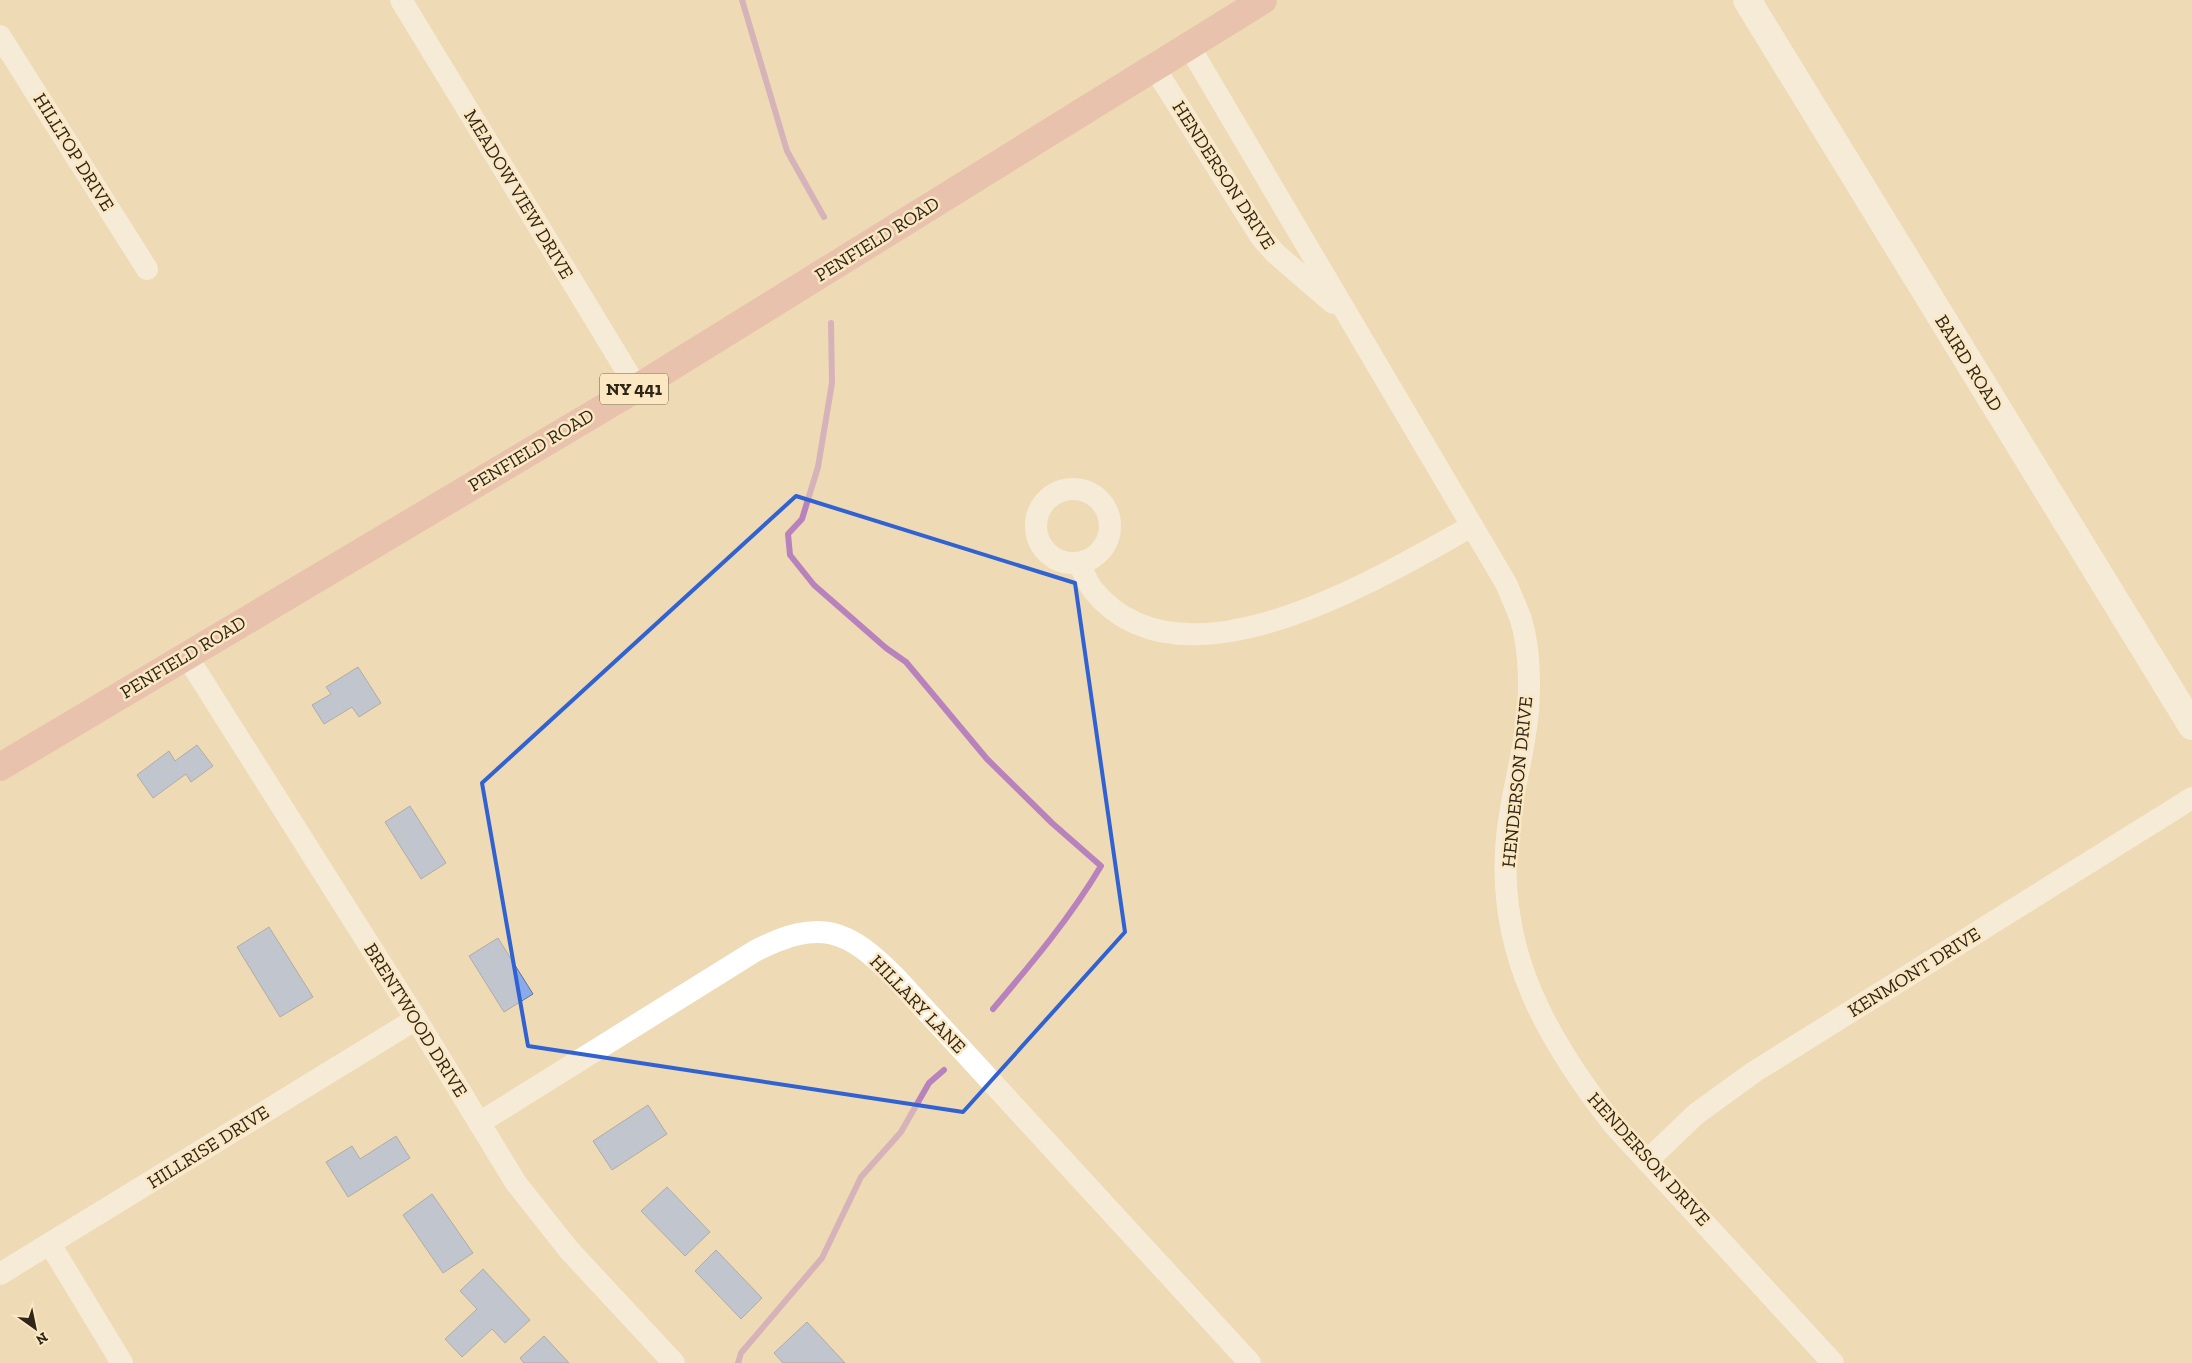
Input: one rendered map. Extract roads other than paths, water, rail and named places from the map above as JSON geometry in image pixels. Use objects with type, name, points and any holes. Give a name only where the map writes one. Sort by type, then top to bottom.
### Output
[{"type":"main road","name":"PENFIELD ROAD","points":[[0,767],[636,388],[1262,0]]},
{"type":"street","name":"MEADOW VIEW DRIVE","points":[[401,0],[636,388]]},
{"type":"street","name":"BAIRD ROAD","points":[[1747,0],[2192,726]]},
{"type":"street","name":"HILLTOP DRIVE","points":[[0,36],[147,269]]},
{"type":"street","name":"HENDERSON DRIVE","points":[[1189,46],[1472,526],[1506,585],[1520,618],[1526,653],[1528,696],[1526,732],[1507,839],[1506,882],[1510,923],[1519,961],[1535,1003],[1558,1047],[1590,1094],[1647,1161],[1833,1363]]},
{"type":"street","name":"HENDERSON DRIVE","points":[[1154,67],[1261,237],[1275,254],[1348,315]]},
{"type":"street","points":[[1079,563],[1093,589],[1126,617],[1144,625],[1174,634],[1220,634],[1260,624],[1353,590],[1472,526]]},
{"type":"street","name":"BRENTWOOD DRIVE","points":[[186,655],[416,1019],[516,1183],[542,1219],[674,1363]]},
{"type":"street","name":"KENMONT DRIVE","points":[[1647,1161],[1696,1114],[1754,1072],[2192,798]]},
{"type":"street","name":"HILLARY LANE","points":[[479,1123],[755,951],[782,937],[807,931],[831,933],[851,940],[873,954],[1250,1363]]},
{"type":"street","name":"HILLRISE DRIVE","points":[[0,1274],[416,1019]]},
{"type":"street","points":[[50,1244],[122,1363]]},
{"type":"waterway","points":[[742,0],[787,151],[824,217]]},
{"type":"waterway","points":[[831,323],[832,383],[818,467],[802,519],[788,534],[790,555],[814,585],[886,648],[906,662],[987,759],[1052,823],[1101,866],[1063,922],[993,1009]]},
{"type":"waterway","points":[[738,1363],[741,1353],[822,1258],[861,1177],[901,1132],[929,1083],[944,1070]]}]
